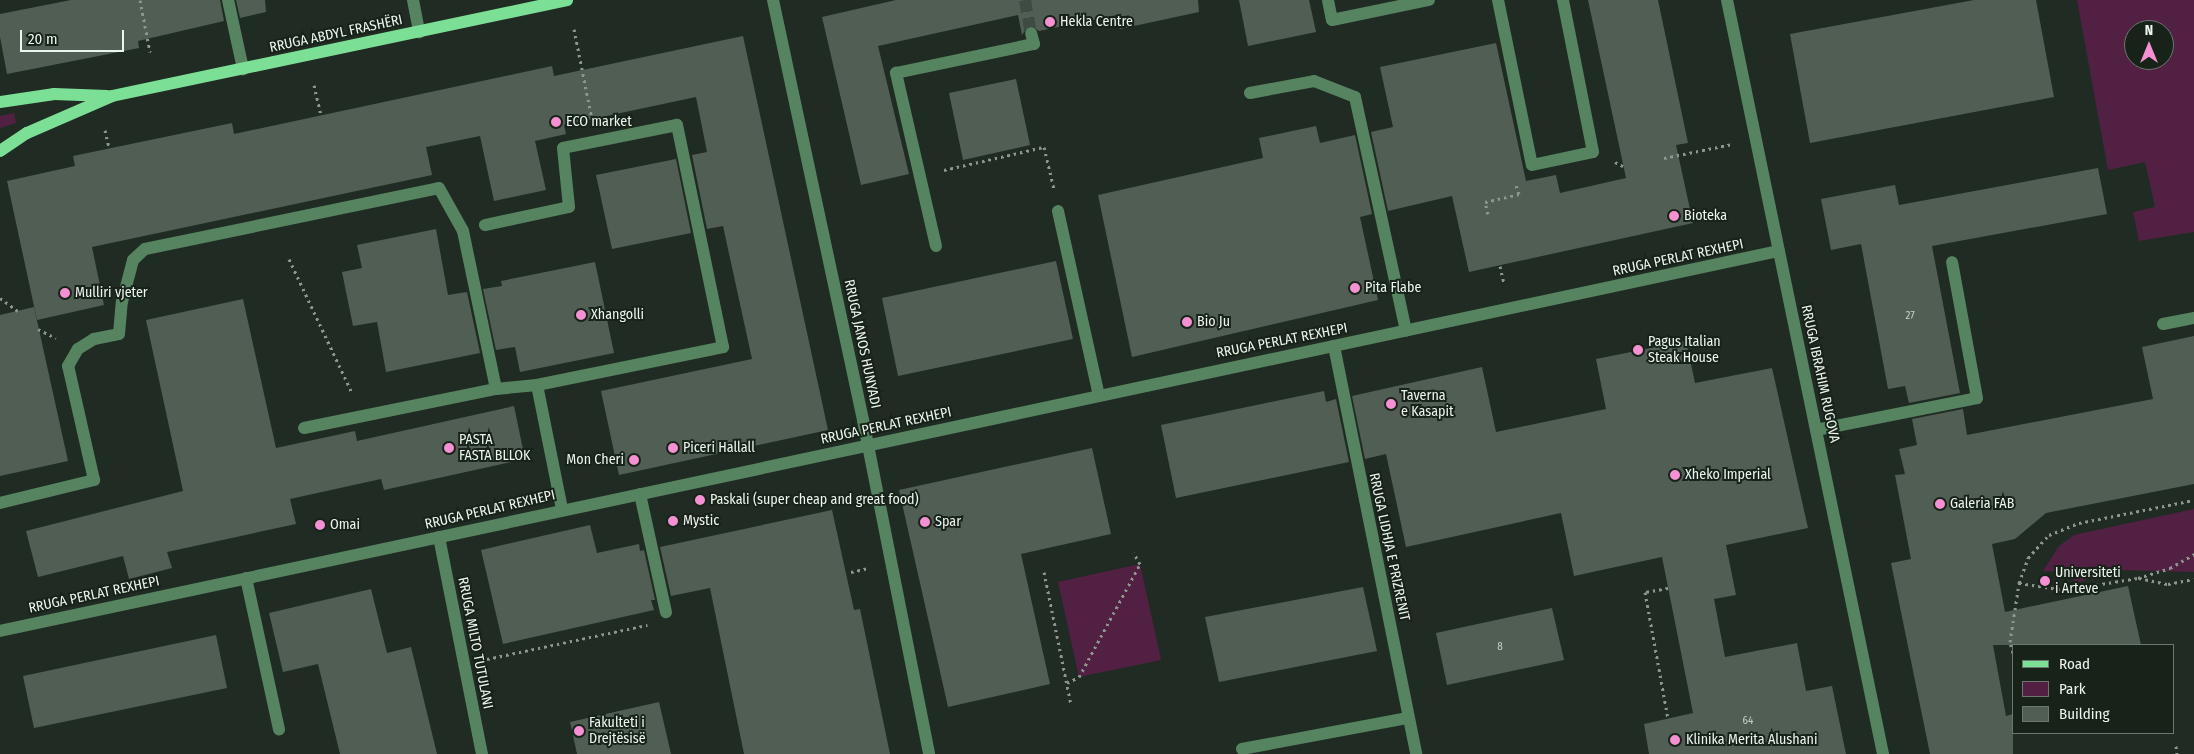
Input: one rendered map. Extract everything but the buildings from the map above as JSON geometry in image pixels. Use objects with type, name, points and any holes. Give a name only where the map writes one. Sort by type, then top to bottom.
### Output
[{"type":"main road","name":"RRUGA ABDYL FRASHËRI","points":[[0,151],[27,133],[112,96],[567,0]]},
{"type":"main road","name":"RRUGA ABDYL FRASHËRI","points":[[0,102],[54,94],[112,96]]},
{"type":"street","points":[[228,0],[243,69]]},
{"type":"street","points":[[414,0],[419,32]]},
{"type":"street","name":"RRUGA JANOS HUNYADI","points":[[773,0],[867,446],[929,754]]},
{"type":"street","points":[[1328,0],[1332,20],[1429,0]]},
{"type":"street","points":[[1498,0],[1532,165],[1593,152],[1563,0]]},
{"type":"street","name":"RRUGA IBRAHIM RUGOVA","points":[[1727,0],[1883,754]]},
{"type":"street","points":[[936,246],[896,73],[1034,44],[1031,33]]},
{"type":"street","points":[[1250,93],[1314,81],[1355,97],[1406,331]]},
{"type":"street","points":[[304,428],[496,389],[537,385],[723,347],[677,125],[563,148],[569,207],[485,225]]},
{"type":"street","points":[[0,503],[94,480],[68,366],[78,349],[94,340],[119,334],[122,302],[133,260],[145,249],[439,188],[463,231],[496,389]]},
{"type":"street","points":[[1057,204],[1099,396]]},
{"type":"street","name":"RRUGA PERLAT REXHEPI","points":[[0,631],[562,509],[867,446],[1779,251]]},
{"type":"street","points":[[1816,430],[1977,398],[1952,262]]},
{"type":"street","points":[[2163,324],[2194,318]]},
{"type":"street","name":"RRUGA LIDHJA E PRIZRENIT","points":[[1334,346],[1416,754]]},
{"type":"street","points":[[537,385],[562,509]]},
{"type":"street","points":[[640,494],[662,617]]},
{"type":"street","name":"RRUGA MILTO TUTULANI","points":[[439,537],[482,754]]},
{"type":"street","points":[[246,578],[279,729]]},
{"type":"street","points":[[1242,749],[1408,718]]},
{"type":"path","points":[[140,0],[150,52]]},
{"type":"path","points":[[574,29],[597,141]]},
{"type":"path","points":[[314,85],[321,115]]},
{"type":"path","points":[[105,130],[109,148]]},
{"type":"path","points":[[1664,158],[1736,143]]},
{"type":"path","points":[[919,176],[1044,147],[1057,204]]},
{"type":"path","points":[[1488,214],[1485,202],[1519,194],[1513,169],[1532,165]]},
{"type":"path","points":[[289,259],[356,401]]},
{"type":"path","points":[[0,298],[18,311]]},
{"type":"path","points":[[2012,649],[2010,642],[2020,583],[2028,558],[2049,535],[2079,523],[2194,500]]},
{"type":"path","points":[[1067,683],[1079,677],[1140,564],[1134,553]]},
{"type":"path","points":[[2020,583],[2064,590],[2138,578],[2170,568],[2194,554]]},
{"type":"path","points":[[851,572],[867,568]]},
{"type":"path","points":[[1044,572],[1070,705]]},
{"type":"path","points":[[2138,578],[2168,584],[2194,579]]},
{"type":"path","points":[[1668,588],[1644,592],[1668,718]]},
{"type":"path","points":[[464,664],[662,617]]},
{"type":"path","points":[[2176,746],[2177,754]]},
{"type":"green space","points":[[2077,0],[2194,0],[2194,232],[2139,241],[2133,212],[2155,207],[2145,162],[2108,170]]},
{"type":"green space","points":[[14,113],[16,123],[0,128],[0,116]]},
{"type":"green space","points":[[2194,509],[2194,572],[2122,570],[2105,572],[2078,583],[2060,572],[2043,571],[2059,546],[2074,535]]},
{"type":"green space","points":[[1140,564],[1161,660],[1079,677],[1058,582]]},
{"type":"tunnel","points":[[1025,0],[1031,33]]},
{"type":"place","name":"Hekla Centre","points":[[1050,22]]},
{"type":"place","name":"ECO market","points":[[556,122]]},
{"type":"place","name":"Bioteka","points":[[1674,216]]},
{"type":"place","name":"Pita Flabe","points":[[1355,288]]},
{"type":"place","name":"Mulliri vjeter","points":[[65,293]]},
{"type":"place","name":"Xhangolli","points":[[581,315]]},
{"type":"place","name":"Bio Ju","points":[[1187,322]]},
{"type":"place","name":"Pagus Italian Steak House","points":[[1638,350]]},
{"type":"place","name":"Taverna e Kasapit","points":[[1391,404]]},
{"type":"place","name":"PASTA FASTA BLLOK","points":[[449,448]]},
{"type":"place","name":"Piceri Hallall","points":[[673,448]]},
{"type":"place","name":"Mon Cheri","points":[[634,460]]},
{"type":"place","name":"Xheko Imperial","points":[[1675,475]]},
{"type":"place","name":"Paskali (super cheap and great food)","points":[[700,500]]},
{"type":"place","name":"Galeria FAB","points":[[1940,504]]},
{"type":"place","name":"Mystic","points":[[673,521]]},
{"type":"place","name":"Spar","points":[[925,522]]},
{"type":"place","name":"Omai","points":[[320,525]]},
{"type":"place","name":"Universiteti i Arteve","points":[[2045,581]]},
{"type":"place","name":"Fakulteti i Drejtësisë","points":[[579,731]]},
{"type":"place","name":"Klinika Merita Alushani","points":[[1675,740]]}]
